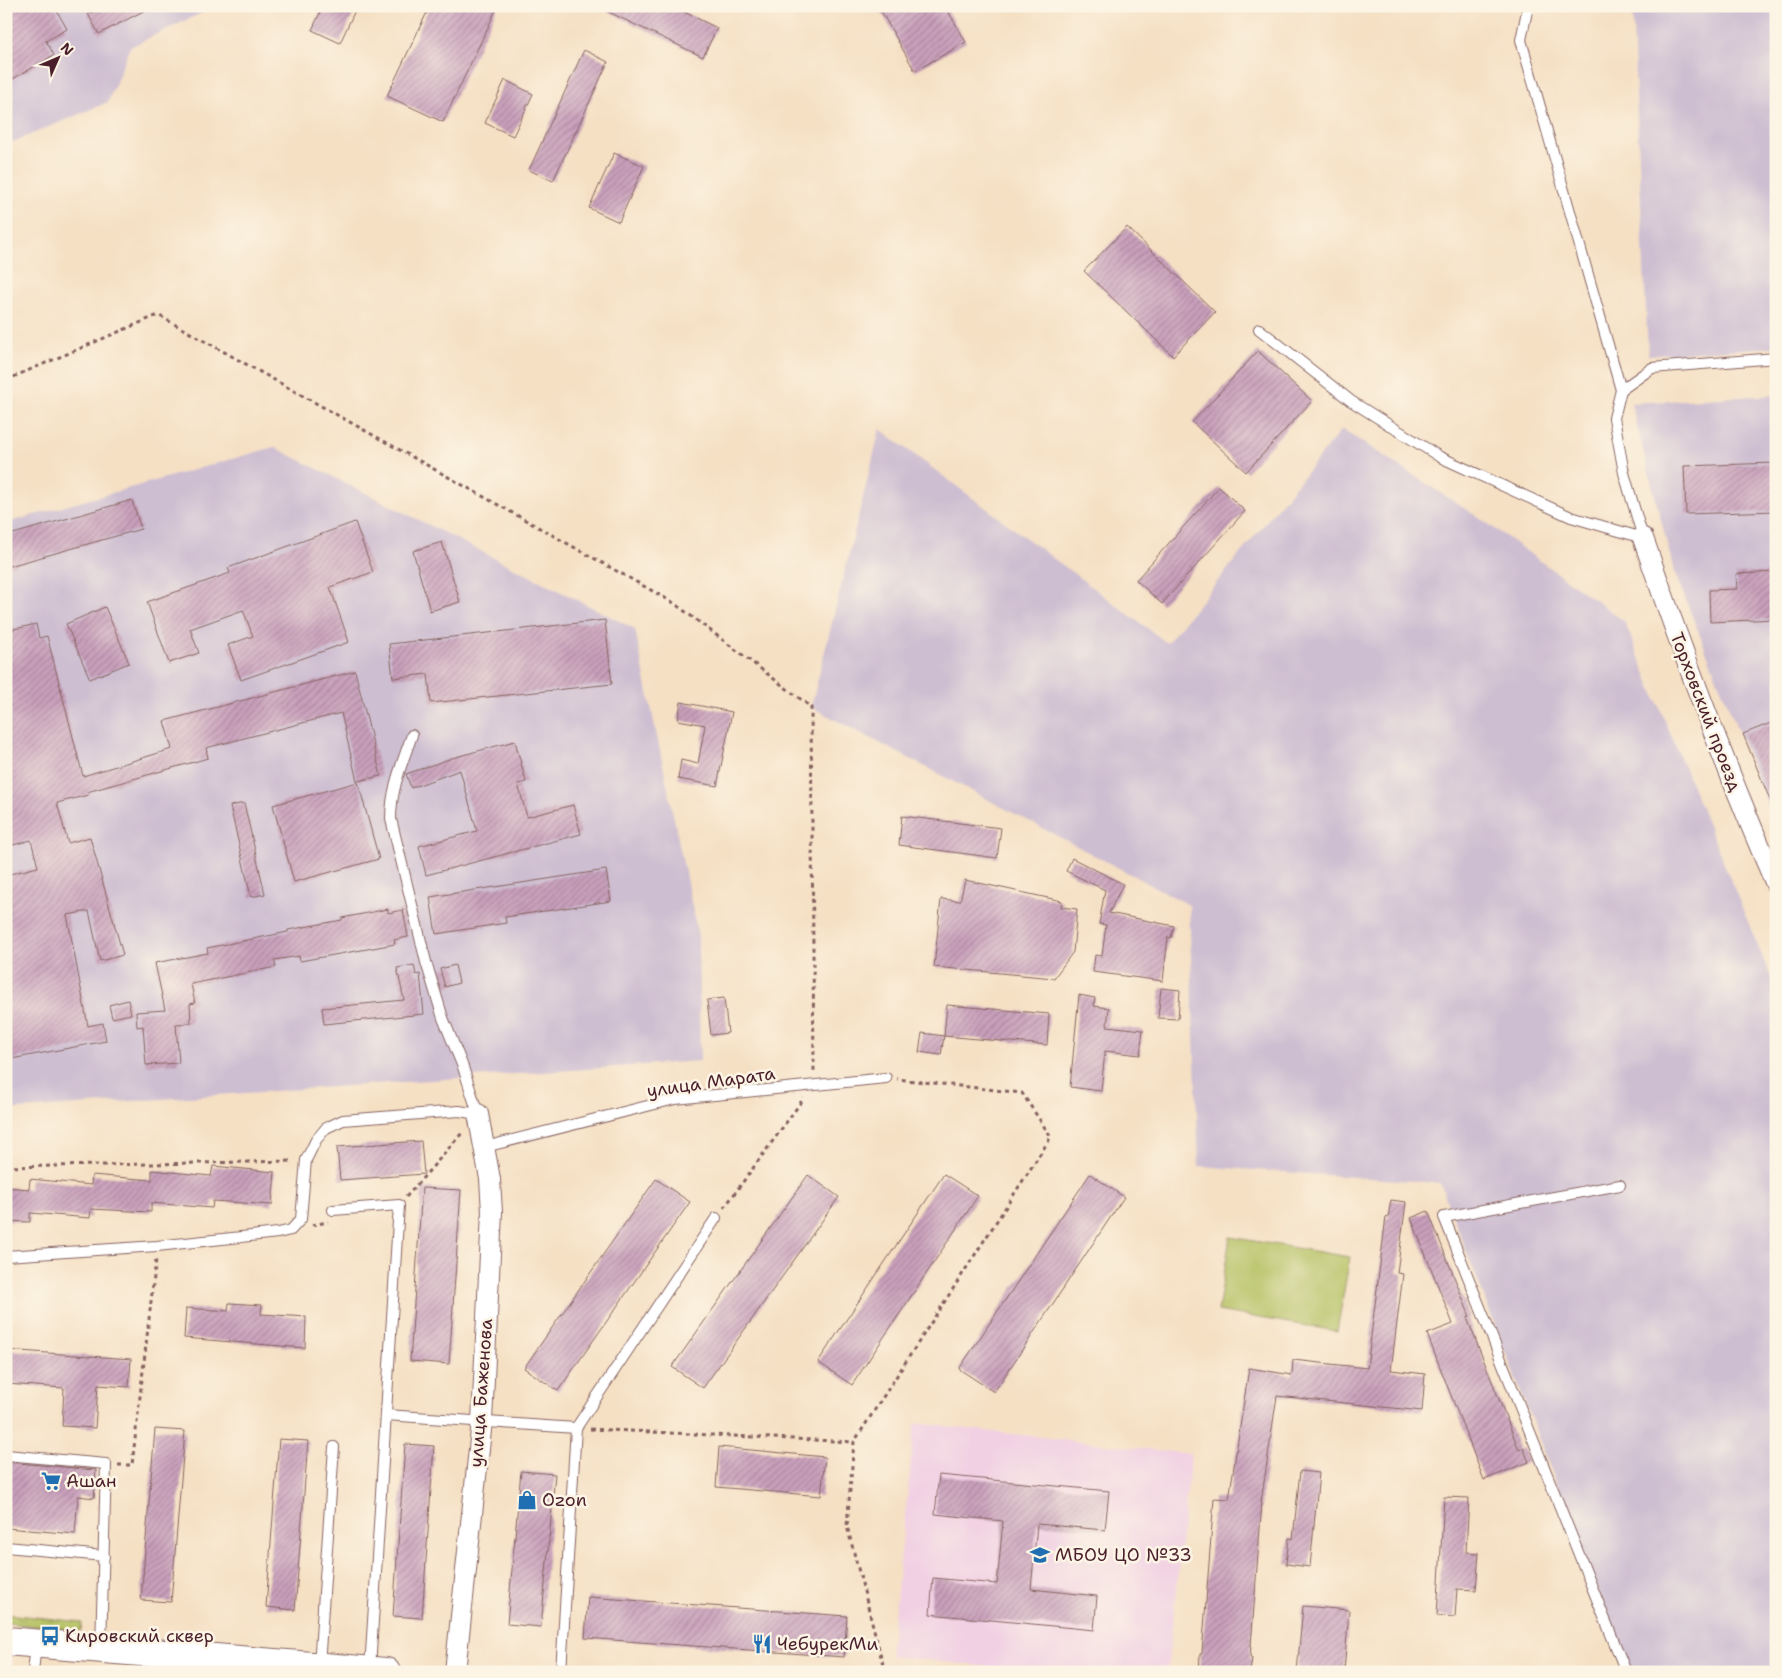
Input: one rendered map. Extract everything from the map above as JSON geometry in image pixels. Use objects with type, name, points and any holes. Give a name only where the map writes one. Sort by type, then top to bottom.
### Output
[{"type":"street","name":"Торховский проезд","points":[[1643,538],[1741,804],[1776,884]]},
{"type":"street","name":"улица Баженова","points":[[455,1672],[482,1421],[492,1212],[490,1179],[478,1114]]},
{"type":"street","points":[[6,1640],[378,1671]]},
{"type":"lane","points":[[1528,6],[1521,40],[1621,390],[1614,418],[1624,473],[1643,538]]},
{"type":"lane","points":[[1259,329],[1351,401],[1440,457],[1571,517],[1643,538]]},
{"type":"lane","points":[[1621,390],[1652,368],[1776,358]]},
{"type":"lane","points":[[6,1256],[157,1246],[291,1230],[301,1219],[306,1160],[316,1140],[326,1128],[343,1120],[459,1111],[478,1114],[463,1067],[443,1018],[426,962],[391,819],[394,784],[412,735]]},
{"type":"lane","name":"улица Марата","points":[[485,1147],[676,1099],[886,1078]]},
{"type":"lane","points":[[1620,1185],[1444,1217],[1626,1672]]},
{"type":"lane","points":[[333,1210],[400,1205],[386,1415],[378,1671]]},
{"type":"lane","points":[[561,1672],[576,1428],[716,1218]]},
{"type":"lane","points":[[386,1415],[576,1428]]},
{"type":"lane","points":[[319,1667],[334,1447]]},
{"type":"lane","points":[[6,1455],[106,1464],[101,1649]]},
{"type":"lane","points":[[6,1547],[104,1556]]},
{"type":"lane","points":[[34,1672],[36,1644]]},
{"type":"path","points":[[6,380],[158,315],[674,604],[812,707],[814,1085],[716,1218]]},
{"type":"path","points":[[885,1672],[847,1526],[854,1442],[1051,1137],[1022,1092],[886,1078]]},
{"type":"path","points":[[400,1205],[478,1114]]},
{"type":"path","points":[[6,1167],[306,1160]]},
{"type":"path","points":[[106,1464],[132,1465],[157,1246]]},
{"type":"path","points":[[576,1428],[854,1442]]},
{"type":"shaded area","points":[[6,6],[216,6],[130,47],[108,102],[6,145]]},
{"type":"shaded area","points":[[1632,6],[1776,6],[1776,347],[1648,355]]},
{"type":"shaded area","points":[[1776,395],[1776,825],[1674,571],[1631,403]]},
{"type":"shaded area","points":[[880,429],[1167,643],[1342,429],[1484,521],[1624,621],[1776,990],[1776,1672],[1629,1672],[1440,1183],[1199,1166],[1189,905],[811,707]]},
{"type":"shaded area","points":[[274,447],[635,629],[698,936],[700,1061],[6,1110],[6,523]]},
{"type":"shaded area","name":"МБОУ ЦО №33","points":[[915,1423],[1191,1454],[1167,1672],[1034,1672],[890,1656]]},
{"type":"green space","points":[[1230,1237],[1350,1257],[1337,1331],[1218,1311]]},
{"type":"green space","points":[[6,1614],[82,1622],[81,1631],[6,1623]]},
{"type":"building","points":[[6,6],[54,6],[67,29],[46,41],[54,55],[6,83]]},
{"type":"building","points":[[104,6],[153,6],[99,34],[88,14]]},
{"type":"building","points":[[323,6],[357,6],[340,43],[312,30]]},
{"type":"building","points":[[430,6],[498,6],[443,122],[387,96]]},
{"type":"building","points":[[596,6],[672,6],[717,28],[703,57]]},
{"type":"building","points":[[878,6],[945,6],[966,42],[915,71]]},
{"type":"building","points":[[584,50],[608,62],[553,181],[529,170]]},
{"type":"building","points":[[505,80],[533,94],[513,136],[485,123]]},
{"type":"building","points":[[614,153],[644,166],[619,222],[589,208]]},
{"type":"building","points":[[1127,227],[1215,312],[1173,356],[1084,271]]},
{"type":"building","points":[[1258,351],[1312,401],[1246,472],[1192,422]]},
{"type":"building","points":[[1776,463],[1776,511],[1686,514],[1684,466]]},
{"type":"building","points":[[1219,487],[1245,511],[1162,604],[1136,580]]},
{"type":"building","points":[[132,500],[141,529],[6,567],[6,536]]},
{"type":"building","points":[[355,522],[373,572],[330,587],[349,642],[241,680],[228,645],[253,636],[243,610],[190,629],[199,653],[169,663],[147,602],[230,573],[228,568]]},
{"type":"building","points":[[442,542],[460,602],[430,611],[413,551]]},
{"type":"building","points":[[1776,572],[1776,619],[1710,622],[1709,590],[1737,589],[1736,574]]},
{"type":"building","points":[[105,607],[129,663],[90,679],[66,624]]},
{"type":"building","points":[[605,620],[612,684],[431,703],[428,674],[393,678],[389,644]]},
{"type":"building","points":[[36,624],[39,638],[47,636],[83,776],[172,749],[164,721],[355,671],[381,776],[357,781],[341,713],[206,748],[208,758],[87,792],[88,795],[57,803],[68,843],[90,837],[123,955],[100,961],[89,911],[67,915],[88,1026],[103,1023],[106,1041],[6,1060],[6,875],[38,867],[31,840],[6,847],[6,631]]},
{"type":"building","points":[[681,702],[732,712],[717,786],[678,779],[681,760],[698,764],[705,725],[678,720]]},
{"type":"building","points":[[1776,721],[1776,812],[1775,812],[1743,734]]},
{"type":"building","points":[[515,741],[526,782],[518,784],[527,817],[573,805],[581,834],[426,875],[419,846],[477,831],[460,770],[411,788],[406,774],[452,758]]},
{"type":"building","points":[[358,782],[379,859],[294,882],[273,805]]},
{"type":"building","points":[[244,803],[265,894],[251,897],[230,806]]},
{"type":"building","points":[[902,816],[1001,828],[997,858],[899,845]]},
{"type":"building","points":[[1072,858],[1123,884],[1109,913],[1174,926],[1171,938],[1168,937],[1163,981],[1093,972],[1095,955],[1102,956],[1106,925],[1099,924],[1105,890],[1066,871]]},
{"type":"building","points":[[606,870],[611,901],[505,917],[506,923],[436,934],[430,897]]},
{"type":"building","points":[[965,880],[1062,901],[1061,907],[1077,909],[1073,952],[1054,978],[934,967],[941,899],[960,901]]},
{"type":"building","points":[[388,909],[388,913],[403,910],[408,937],[394,940],[395,944],[300,961],[299,956],[274,960],[276,967],[191,984],[195,1003],[190,1004],[191,1023],[176,1024],[179,1063],[146,1065],[143,1026],[137,1027],[136,1012],[165,1010],[155,963],[208,953],[207,948]]},
{"type":"building","points":[[414,965],[416,975],[420,974],[424,1014],[324,1024],[322,1008],[404,1000],[397,968]]},
{"type":"building","points":[[455,965],[459,983],[445,987],[440,969]]},
{"type":"building","points":[[1161,988],[1180,990],[1178,1019],[1158,1018]]},
{"type":"building","points":[[1079,995],[1095,998],[1094,1006],[1109,1008],[1107,1026],[1143,1030],[1140,1055],[1105,1051],[1101,1091],[1070,1087]]},
{"type":"building","points":[[724,998],[728,1033],[711,1035],[707,1000]]},
{"type":"building","points":[[128,1000],[131,1014],[112,1018],[109,1005]]},
{"type":"building","points":[[947,1005],[1049,1014],[1047,1045],[944,1036]]},
{"type":"building","points":[[922,1033],[944,1036],[941,1055],[919,1052]]},
{"type":"building","points":[[421,1141],[424,1174],[340,1180],[337,1147]]},
{"type":"building","points":[[213,1166],[275,1172],[272,1205],[213,1201],[212,1208],[151,1203],[151,1212],[91,1209],[90,1218],[30,1213],[30,1222],[6,1221],[6,1187],[29,1189],[30,1179],[91,1185],[92,1175],[152,1180],[152,1170],[211,1176]]},
{"type":"building","points":[[944,1174],[978,1196],[852,1385],[818,1362]]},
{"type":"building","points":[[1090,1174],[1124,1197],[994,1392],[959,1369]]},
{"type":"building","points":[[808,1175],[839,1197],[703,1388],[672,1367]]},
{"type":"building","points":[[656,1179],[690,1202],[558,1391],[524,1368]]},
{"type":"building","points":[[422,1188],[461,1190],[449,1364],[410,1361]]},
{"type":"building","points":[[1391,1200],[1406,1202],[1397,1273],[1403,1274],[1391,1370],[1425,1374],[1422,1411],[1277,1396],[1261,1502],[1250,1672],[1199,1672],[1214,1498],[1229,1499],[1249,1368],[1292,1375],[1293,1360],[1367,1368],[1386,1217],[1388,1218]]},
{"type":"building","points":[[1428,1211],[1470,1317],[1467,1318],[1519,1450],[1523,1448],[1529,1462],[1484,1480],[1427,1334],[1453,1324],[1411,1218]]},
{"type":"building","points":[[229,1303],[262,1305],[261,1314],[306,1317],[305,1348],[184,1338],[186,1308],[228,1311]]},
{"type":"building","points":[[6,1350],[131,1359],[129,1387],[98,1385],[95,1428],[62,1426],[64,1388],[6,1384]]},
{"type":"building","points":[[155,1429],[185,1431],[171,1602],[141,1600]]},
{"type":"building","points":[[279,1439],[308,1441],[295,1610],[266,1607]]},
{"type":"building","points":[[405,1444],[434,1446],[422,1618],[393,1616]]},
{"type":"building","points":[[719,1447],[825,1457],[821,1496],[716,1487]]},
{"type":"building","name":"Ашан","points":[[6,1462],[96,1470],[94,1498],[78,1496],[75,1534],[6,1528]]},
{"type":"building","points":[[521,1471],[555,1474],[541,1627],[507,1624]]},
{"type":"building","points":[[1300,1471],[1319,1473],[1310,1567],[1286,1564],[1289,1538],[1293,1539]]},
{"type":"building","points":[[939,1475],[1109,1491],[1105,1530],[1037,1524],[1031,1589],[1097,1596],[1094,1630],[930,1614],[933,1578],[997,1584],[1003,1521],[935,1514]]},
{"type":"building","points":[[1444,1497],[1469,1498],[1466,1552],[1479,1553],[1476,1590],[1457,1589],[1455,1617],[1437,1616]]},
{"type":"building","points":[[588,1597],[847,1616],[844,1657],[585,1638]]},
{"type":"building","points":[[1303,1606],[1349,1610],[1344,1672],[1297,1672]]},
{"type":"place","name":"Ашан","points":[[51,1481]]},
{"type":"place","name":"Ozon","points":[[527,1500]]},
{"type":"place","name":"МБОУ ЦО №33","points":[[1040,1555]]},
{"type":"place","name":"Кировский сквер","points":[[50,1636]]},
{"type":"place","name":"ЧебурекМи","points":[[762,1644]]}]
